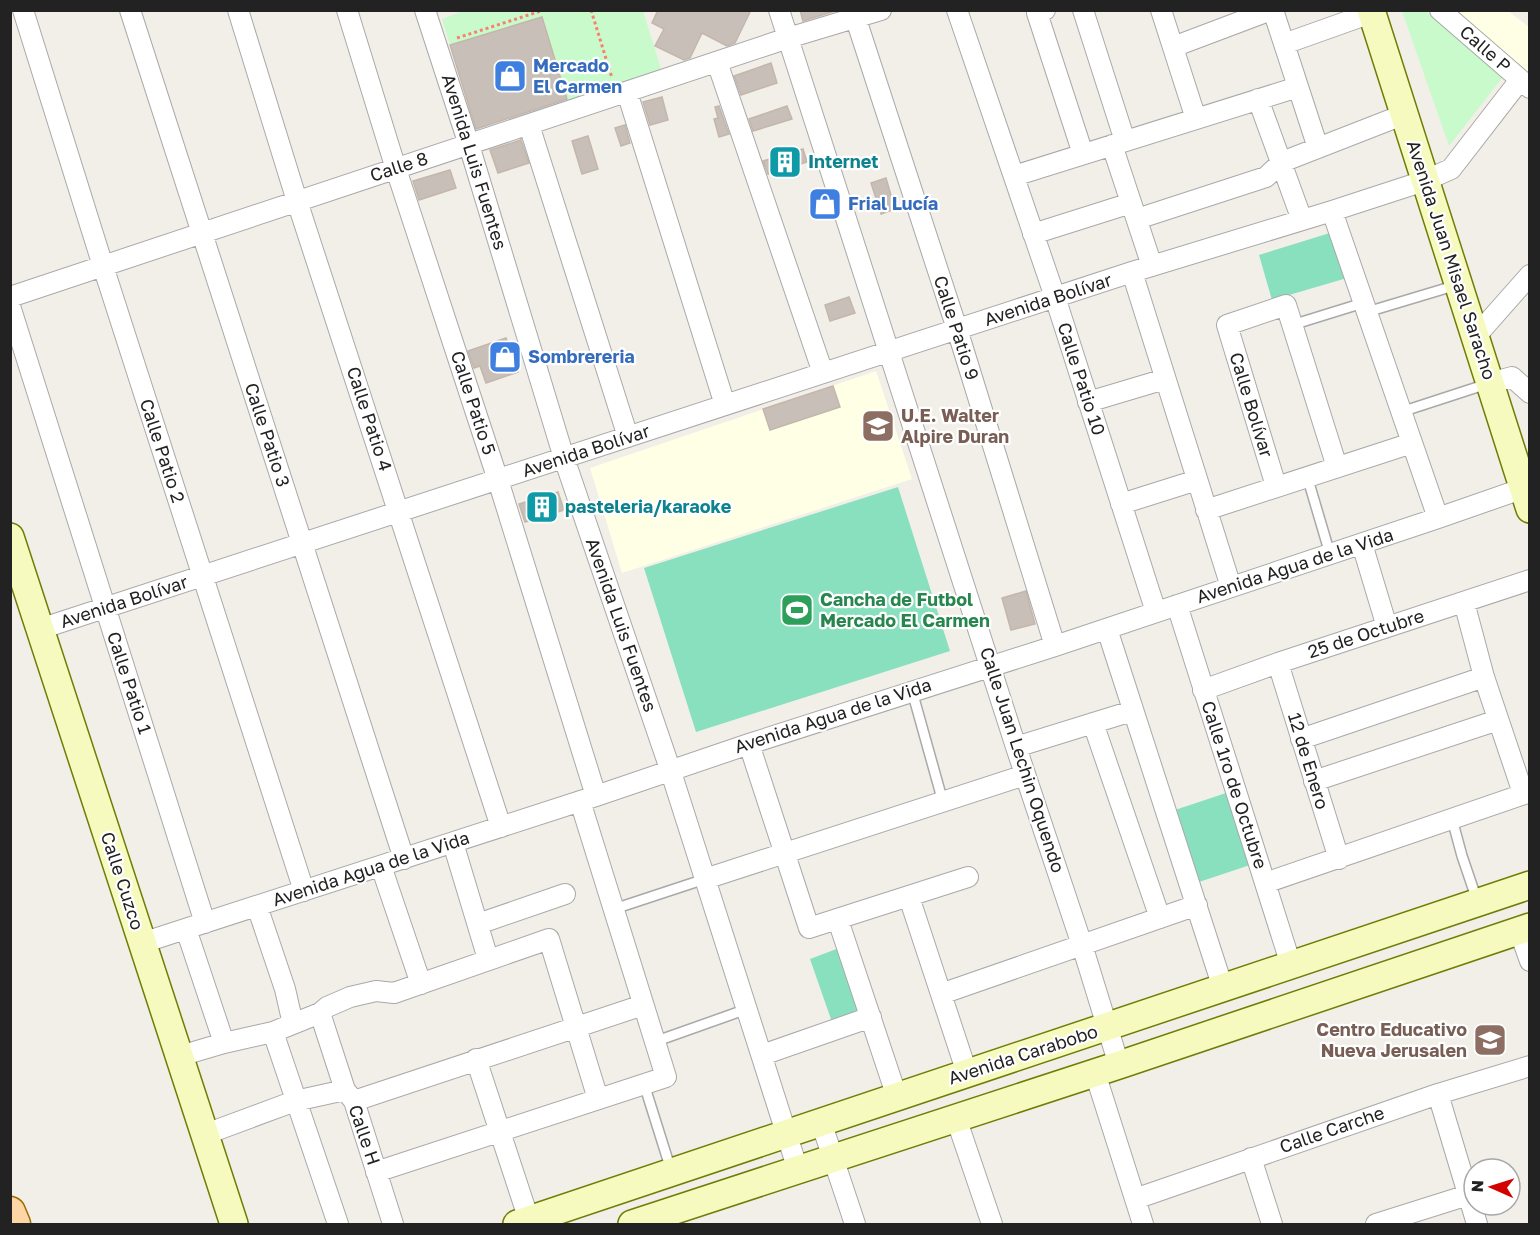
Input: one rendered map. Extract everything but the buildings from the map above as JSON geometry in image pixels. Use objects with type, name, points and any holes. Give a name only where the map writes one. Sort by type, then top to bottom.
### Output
[{"type":"main road","points":[[10,1212],[15,1224]]},
{"type":"street","name":"Calle Patio 2","points":[[23,10],[304,891]]},
{"type":"street","name":"Calle Patio 3","points":[[130,10],[404,859]]},
{"type":"street","name":"Calle Patio 4","points":[[238,10],[297,201],[501,827]]},
{"type":"street","name":"Calle Patio 5","points":[[347,10],[396,169],[498,480],[588,799],[613,909],[666,1077],[644,1084]]},
{"type":"street","name":"Avenida Luis Fuentes","points":[[425,10],[469,144],[564,458],[670,769],[798,1170]]},
{"type":"street","name":"Calle Juan Lechin Oquendo","points":[[779,10],[1107,1027],[1107,1069],[1135,1199],[1143,1224]]},
{"type":"street","name":"Calle 8","points":[[10,297],[529,124],[621,90],[717,62],[855,14],[881,10]]},
{"type":"street","name":"Calle Patio 10","points":[[957,10],[1055,297],[1156,612]]},
{"type":"street","points":[[1046,10],[1037,13],[1083,154]]},
{"type":"street","points":[[1083,10],[1134,211],[1152,266]]},
{"type":"street","points":[[1161,10],[1196,119]]},
{"type":"street","points":[[1173,47],[1272,10],[1318,148]]},
{"type":"street","name":"Calle P","points":[[1440,10],[1525,84]]},
{"type":"street","points":[[1284,44],[1371,11]]},
{"type":"street","name":"Avenida Juan Misael Saracho","points":[[1371,11],[1405,114],[1424,181],[1527,494]]},
{"type":"street","name":"Calle Patio 9","points":[[855,14],[957,329],[1055,646]]},
{"type":"street","points":[[717,62],[823,373]]},
{"type":"street","points":[[1231,587],[1132,272],[1332,211],[1424,181],[1451,169],[1525,84]]},
{"type":"street","points":[[1014,176],[1298,87]]},
{"type":"street","points":[[621,90],[725,405]]},
{"type":"street","points":[[1258,99],[1302,220]]},
{"type":"street","points":[[1033,234],[1266,177],[1282,162],[1405,114]]},
{"type":"street","points":[[529,124],[628,436]]},
{"type":"street","points":[[1332,211],[1438,518]]},
{"type":"street","name":"Avenida Bolívar","points":[[40,629],[1132,272]]},
{"type":"street","points":[[1476,336],[1530,275]]},
{"type":"street","name":"Calle Bolívar","points":[[1276,486],[1227,325],[1286,305],[1292,325]]},
{"type":"street","name":"Calle Patio 1","points":[[10,306],[205,923]]},
{"type":"street","points":[[1292,325],[1337,467]]},
{"type":"street","points":[[1490,383],[1512,377],[1530,393]]},
{"type":"street","points":[[1088,402],[1165,379]]},
{"type":"street","points":[[1206,510],[1412,443]]},
{"type":"street","points":[[1121,504],[1197,480]]},
{"type":"street","name":"Avenida Agua de la Vida","points":[[142,943],[588,799],[670,769],[1107,629],[1438,518],[1527,494]]},
{"type":"street","name":"Calle Cuzco","points":[[10,537],[19,588],[40,629],[234,1224]]},
{"type":"street","points":[[1362,544],[1387,627]]},
{"type":"street","name":"25 de Octubre","points":[[1203,690],[1530,580]]},
{"type":"street","points":[[1265,884],[1526,792],[1498,720],[1464,602]]},
{"type":"street","name":"Calle 1ro de Octubre","points":[[1177,605],[1291,965]]},
{"type":"street","points":[[1107,629],[1223,988]]},
{"type":"street","name":"12 de Enero","points":[[1278,663],[1339,859]]},
{"type":"street","points":[[1301,739],[1484,677]]},
{"type":"street","points":[[1016,747],[1132,711]]},
{"type":"street","points":[[1314,781],[1498,720]]},
{"type":"street","points":[[1093,723],[1160,918]]},
{"type":"street","points":[[749,744],[809,928],[968,877]]},
{"type":"street","points":[[705,879],[1026,775]]},
{"type":"street","points":[[453,843],[488,959]]},
{"type":"street","points":[[381,866],[421,984]]},
{"type":"street","name":"Avenida Carabobo","points":[[523,1222],[1530,885]]},
{"type":"street","points":[[478,924],[565,894]]},
{"type":"street","points":[[909,897],[967,1073]]},
{"type":"street","points":[[941,994],[1197,905]]},
{"type":"street","points":[[257,906],[285,989],[293,1024]]},
{"type":"street","points":[[838,920],[897,1097]]},
{"type":"street","points":[[186,929],[224,1043]]},
{"type":"street","points":[[632,1224],[1107,1069],[1524,929],[1530,961]]},
{"type":"street","points":[[180,1056],[273,1032],[320,1013],[327,1006],[350,997],[376,992],[394,993],[549,939],[598,1099]]},
{"type":"street","points":[[206,1134],[296,1101],[349,1095],[476,1059],[643,1005]]},
{"type":"street","name":"Calle H","points":[[320,1013],[393,1224]]},
{"type":"street","points":[[762,1055],[871,1017]]},
{"type":"street","points":[[273,1032],[338,1224]]},
{"type":"street","points":[[476,1059],[500,1131],[523,1222]]},
{"type":"street","name":"Calle Carche","points":[[1135,1199],[1438,1094],[1530,1066]]},
{"type":"street","points":[[376,1172],[644,1084]]},
{"type":"street","points":[[1438,1094],[1462,1175]]},
{"type":"street","points":[[956,1118],[993,1224]]},
{"type":"street","points":[[821,1122],[855,1224]]},
{"type":"street","points":[[1251,1158],[1272,1224]]},
{"type":"street","points":[[1376,1224],[1462,1197]]},
{"type":"lane","points":[[1292,325],[1459,285]]},
{"type":"lane","points":[[1401,412],[1490,383]]},
{"type":"lane","points":[[1307,476],[1330,554]]},
{"type":"lane","points":[[912,691],[943,802]]},
{"type":"lane","points":[[1452,818],[1477,902]]},
{"type":"lane","points":[[613,909],[705,879]]},
{"type":"lane","points":[[654,1042],[747,1009]]},
{"type":"lane","points":[[644,1084],[671,1172]]},
{"type":"path","points":[[457,38],[544,10]]},
{"type":"path","points":[[591,10],[621,90]]},
{"type":"shaded area","points":[[1446,11],[1508,11],[1529,27],[1529,82]]},
{"type":"shaded area","points":[[876,371],[912,479],[622,573],[590,468]]},
{"type":"green space","points":[[466,10],[643,11],[663,75],[570,106],[542,17],[450,45],[442,19]]},
{"type":"green space","points":[[1402,11],[1425,11],[1506,73],[1449,146]]},
{"type":"green space","points":[[1333,232],[1347,278],[1272,300],[1259,255]]},
{"type":"green space","name":"Cancha de Futbol Mercado El Carmen","points":[[898,487],[950,651],[696,732],[644,568]]},
{"type":"green space","points":[[1226,793],[1250,865],[1196,883],[1172,811]]},
{"type":"green space","points":[[839,948],[862,1015],[833,1025],[810,959]]},
{"type":"place","name":"Mercado El Carmen","points":[[510,76]]},
{"type":"place","name":"Internet","points":[[785,162]]},
{"type":"place","name":"Frial Lucía","points":[[825,204]]},
{"type":"place","name":"Sombrereria","points":[[505,357]]},
{"type":"place","name":"U.E. Walter Alpire Duran","points":[[878,426]]},
{"type":"place","name":"pasteleria/karaoke","points":[[542,507]]},
{"type":"place","name":"Cancha de Futbol Mercado El Carmen","points":[[797,610]]},
{"type":"place","name":"Centro Educativo Nueva Jerusalen","points":[[1490,1040]]}]
